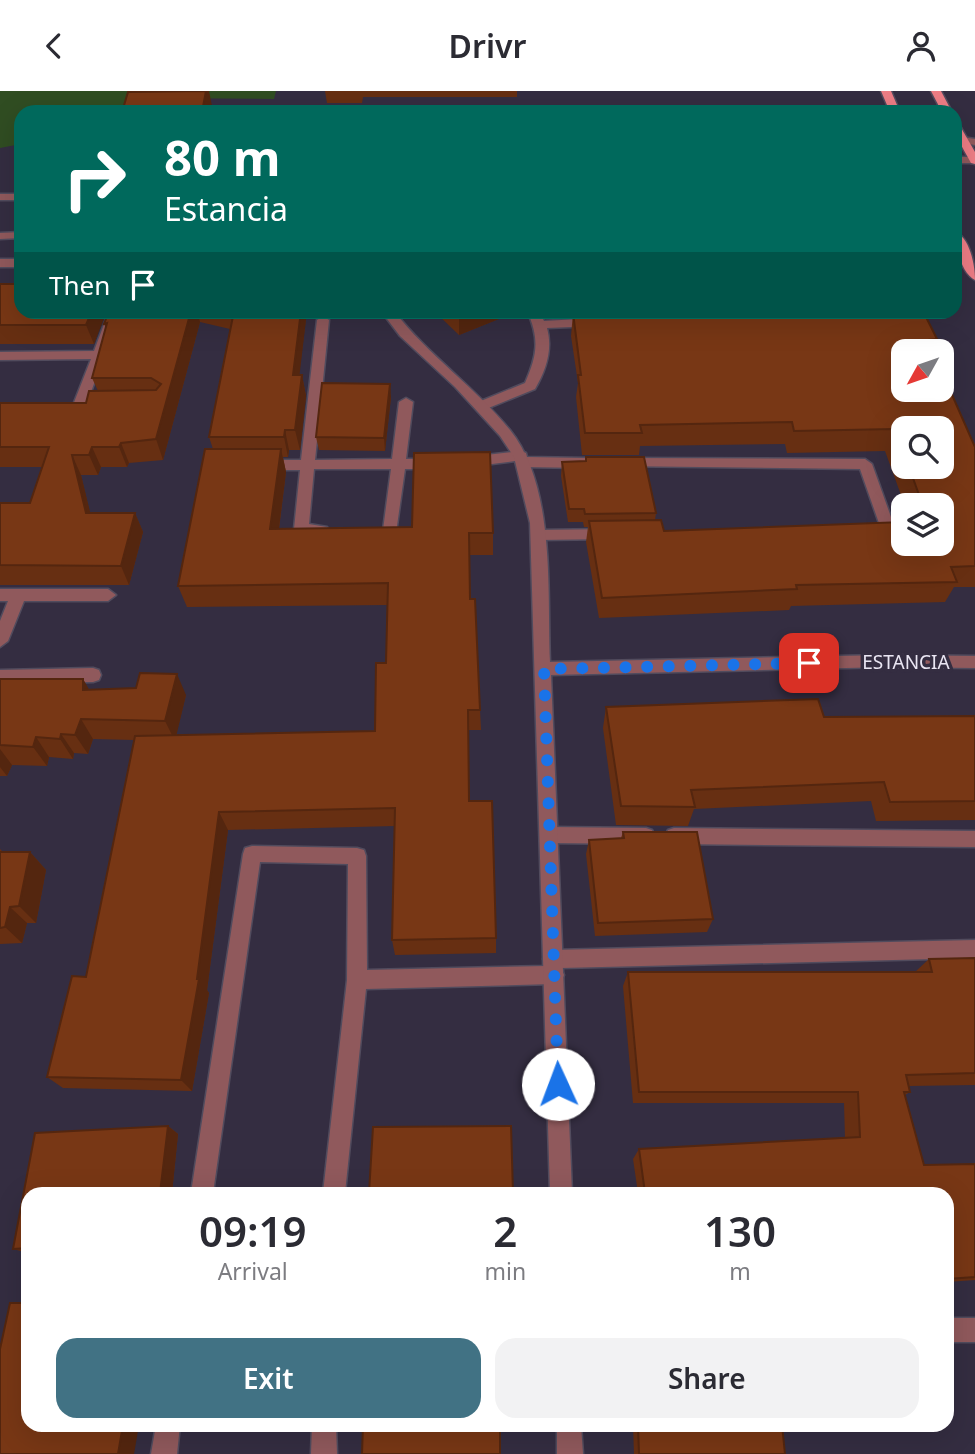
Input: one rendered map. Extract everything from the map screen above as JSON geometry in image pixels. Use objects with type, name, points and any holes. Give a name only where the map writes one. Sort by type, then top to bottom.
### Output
[{"type":"main road","points":[[962,143],[975,160]]},
{"type":"main road","points":[[962,248],[975,276]]},
{"type":"street","points":[[80,405],[112,319]]},
{"type":"street","points":[[393,319],[505,433],[521,459],[538,535],[561,1187]]},
{"type":"street","points":[[481,406],[530,386],[543,357],[546,341],[536,319]]},
{"type":"street","points":[[323,320],[302,529],[339,532]]},
{"type":"street","points":[[539,325],[609,321]]},
{"type":"street","points":[[0,356],[98,355]]},
{"type":"street","points":[[364,534],[390,536],[406,402]]},
{"type":"street","points":[[241,465],[450,464],[521,459],[864,464],[889,531],[862,531]]},
{"type":"street","points":[[538,535],[632,534]]},
{"type":"street","points":[[0,595],[108,596]]},
{"type":"street","points":[[0,642],[18,595]]},
{"type":"street","name":"ESTANCIA","points":[[544,669],[888,661],[975,662]]},
{"type":"street","points":[[0,677],[93,675]]},
{"type":"street","points":[[549,835],[975,839]]},
{"type":"street","points":[[203,1187],[251,853],[357,856],[357,979],[335,1187]]},
{"type":"street","points":[[357,979],[554,967],[975,949]]},
{"type":"street","points":[[954,1330],[975,1330]]},
{"type":"street","points":[[164,1454],[167,1432]]},
{"type":"street","points":[[324,1432],[324,1454]]},
{"type":"street","points":[[569,1432],[570,1454]]},
{"type":"green space","points":[[0,91],[276,91],[274,99],[145,98],[130,105],[14,105],[14,145],[0,148]]},
{"type":"building","points":[[206,91],[203,105],[124,105],[128,92]]},
{"type":"building","points":[[0,284],[14,284],[14,319],[89,319],[86,325],[0,325]]},
{"type":"building","points":[[106,319],[189,319],[156,439],[121,443],[119,447],[92,447],[89,455],[72,455],[86,513],[135,513],[121,566],[0,565],[0,503],[30,503],[49,447],[0,447],[0,403],[86,403],[89,391],[156,390],[161,384],[151,378],[92,378],[107,323],[104,324]]},
{"type":"building","points":[[232,319],[300,319],[293,375],[302,375],[295,430],[285,430],[284,437],[209,437]]},
{"type":"building","points":[[574,319],[927,319],[937,339],[891,339],[891,403],[954,403],[954,399],[975,447],[975,566],[951,567],[957,582],[796,585],[797,589],[602,598],[589,521],[661,520],[664,531],[891,522],[891,556],[954,556],[954,493],[918,493],[913,479],[954,479],[954,416],[891,416],[891,429],[794,431],[792,422],[640,425],[642,433],[585,433],[578,375],[581,375]]},
{"type":"building","points":[[322,383],[390,384],[384,438],[316,437]]},
{"type":"building","points":[[205,449],[281,449],[270,529],[412,527],[414,453],[490,452],[493,533],[469,533],[470,599],[475,599],[480,710],[468,710],[469,801],[492,801],[496,938],[392,940],[395,808],[219,812],[199,979],[181,1080],[47,1077],[72,976],[86,977],[135,736],[375,731],[376,663],[386,663],[388,583],[178,586]]},
{"type":"building","points":[[586,457],[644,457],[656,513],[585,514],[584,509],[569,509],[562,462],[586,461]]},
{"type":"building","points":[[140,673],[177,674],[165,721],[81,719],[75,735],[61,734],[60,739],[36,737],[33,747],[0,745],[0,679],[83,679],[83,690],[136,688]]},
{"type":"building","points":[[818,699],[824,717],[975,716],[975,801],[890,802],[884,782],[691,790],[695,807],[621,806],[606,707]]},
{"type":"building","points":[[623,832],[697,832],[713,919],[598,923],[589,840],[624,838]]},
{"type":"building","points":[[0,852],[30,852],[19,906],[10,907],[5,927],[0,928]]},
{"type":"building","points":[[975,958],[975,1073],[906,1075],[910,1092],[904,1092],[924,1165],[975,1164],[975,1277],[954,1278],[954,1187],[644,1187],[639,1149],[860,1137],[858,1092],[639,1092],[628,972],[932,972],[929,959]]},
{"type":"building","points":[[168,1126],[161,1187],[25,1187],[35,1133]]},
{"type":"building","points":[[511,1126],[513,1187],[369,1187],[373,1127]]},
{"type":"building","points":[[21,1207],[21,1248],[13,1249]]},
{"type":"building","points":[[10,1303],[21,1303],[21,1432],[122,1432],[118,1454],[0,1454],[0,1349]]},
{"type":"building","points":[[363,1432],[500,1432],[500,1454],[362,1454]]},
{"type":"building","points":[[638,1432],[783,1432],[785,1454],[639,1454]]},
{"type":"route","points":[[558,1084],[544,669],[809,663]]}]
